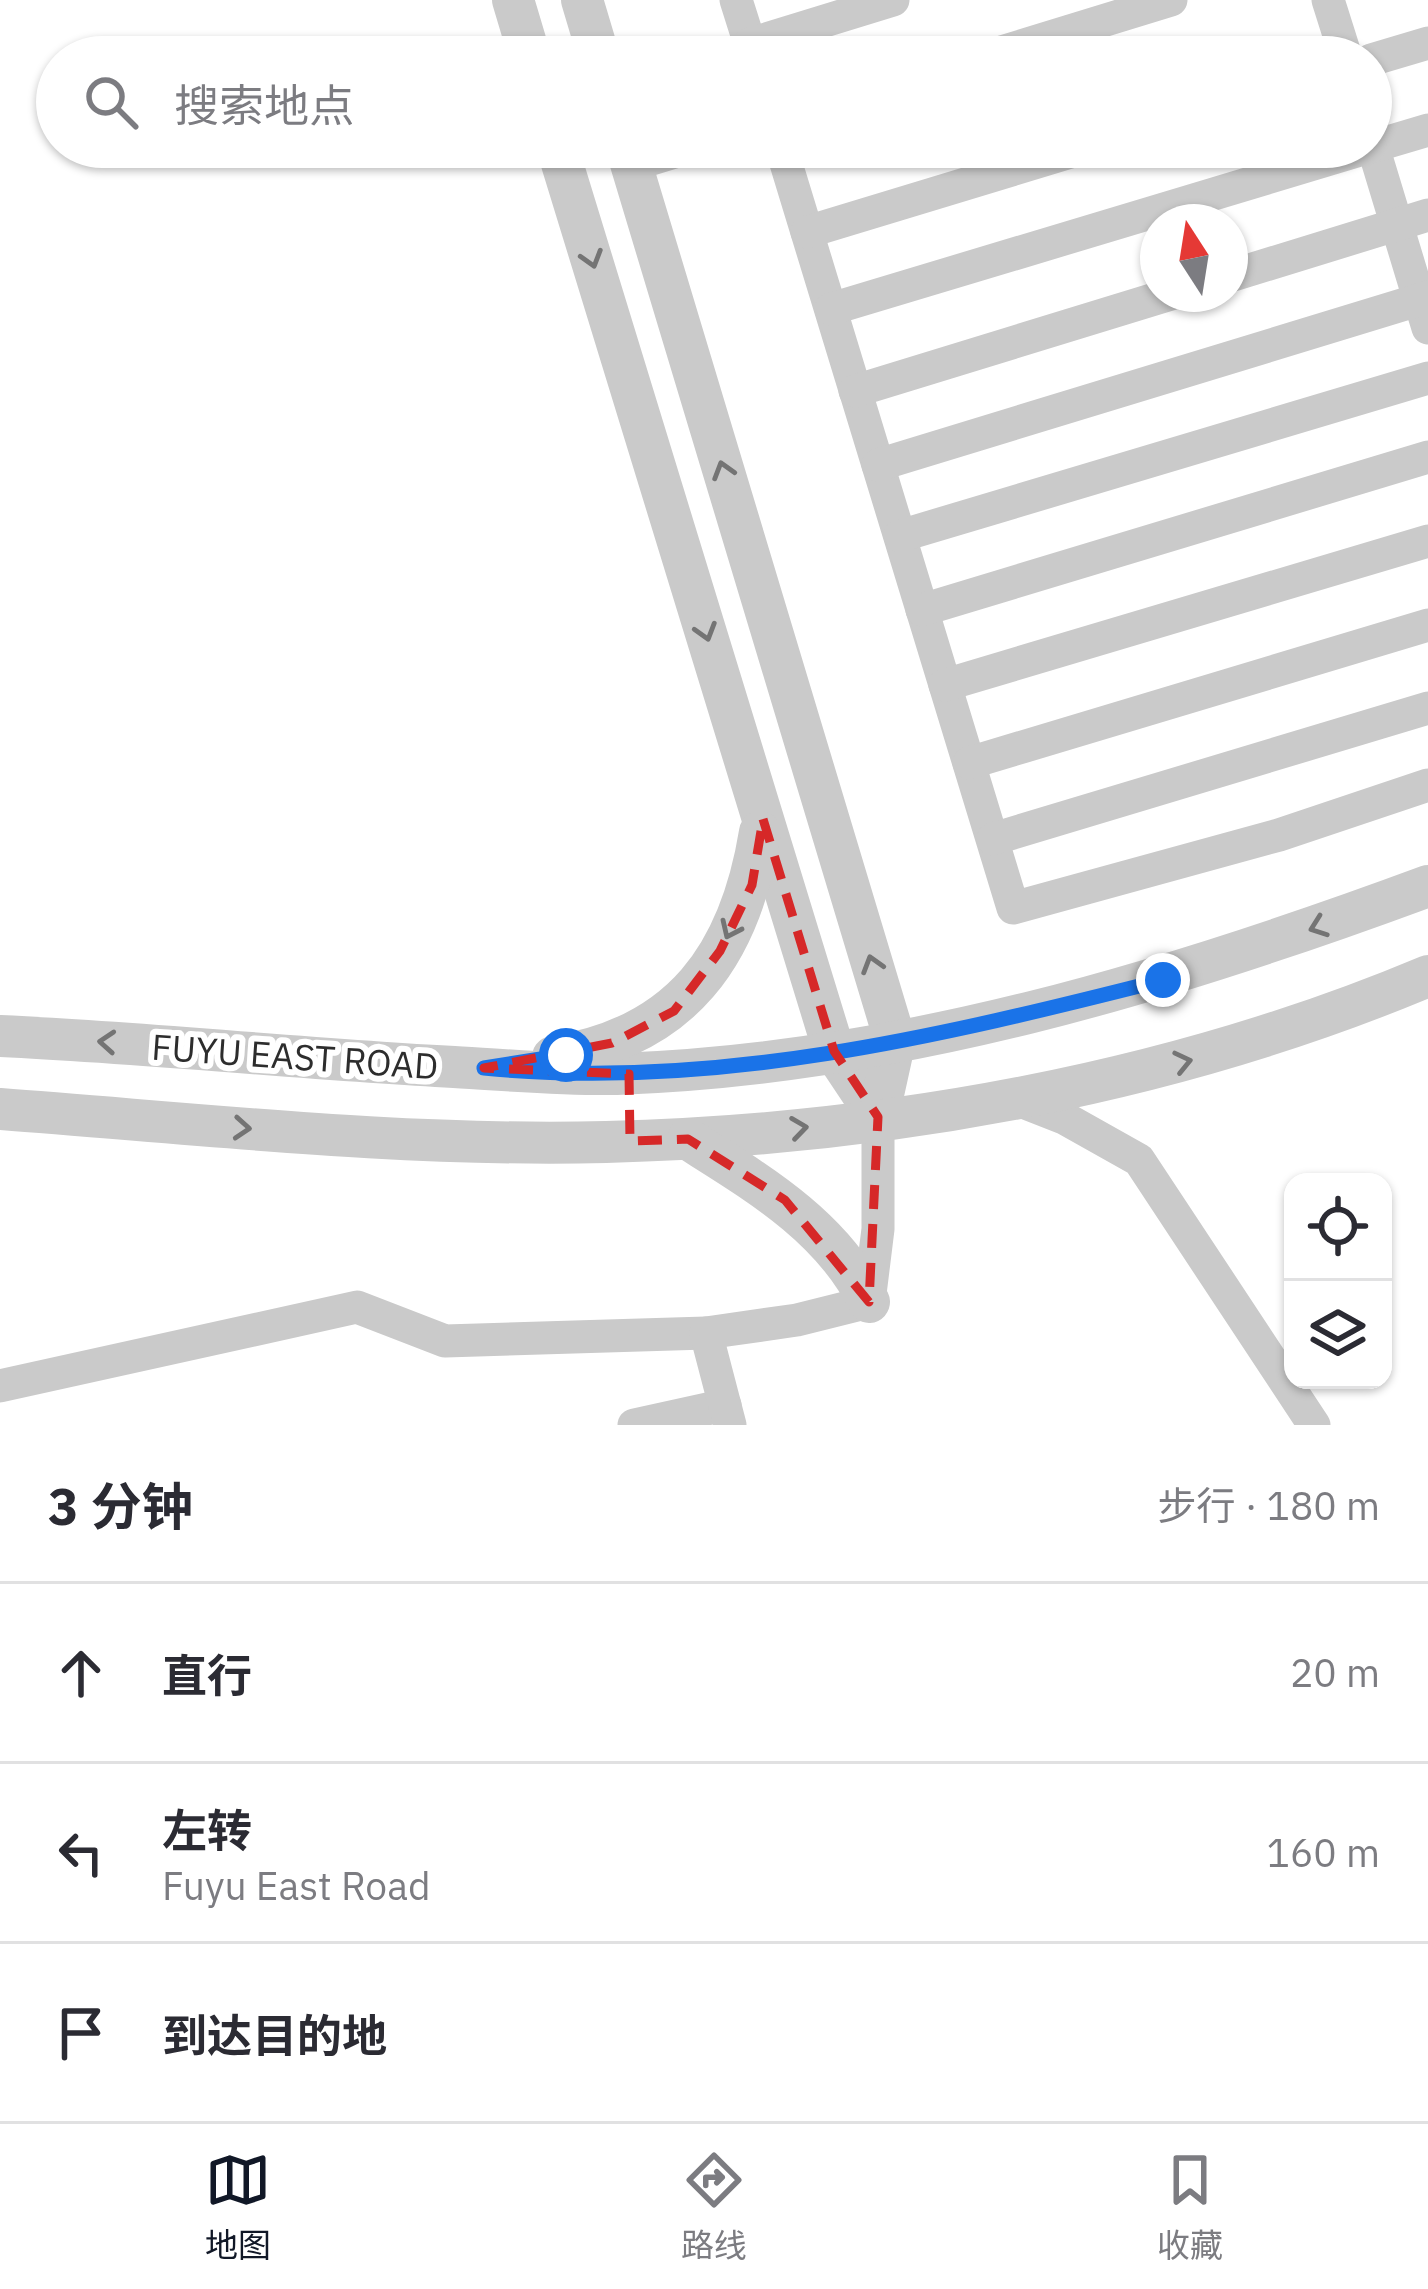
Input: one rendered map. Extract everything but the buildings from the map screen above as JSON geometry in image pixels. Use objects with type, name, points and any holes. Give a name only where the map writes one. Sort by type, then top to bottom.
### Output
[{"type":"street","points":[[513,0],[524,36]]},
{"type":"street","points":[[582,0],[593,36]]},
{"type":"street","points":[[736,0],[748,36]]},
{"type":"street","points":[[791,36],[893,0]]},
{"type":"street","points":[[1054,36],[1172,0]]},
{"type":"street","points":[[1328,0],[1339,36]]},
{"type":"street","points":[[1392,54],[1428,43]]},
{"type":"street","points":[[1392,139],[1428,130]]},
{"type":"street","points":[[564,168],[834,1051],[878,1117]]},
{"type":"street","points":[[633,168],[895,1040],[878,1117],[878,1229],[869,1302]]},
{"type":"street","points":[[787,168],[1013,908],[1279,835],[1428,785]]},
{"type":"street","points":[[807,232],[1018,168]]},
{"type":"street","points":[[831,309],[1295,168]]},
{"type":"street","points":[[878,465],[1425,308],[1412,220],[1384,168]]},
{"type":"street","points":[[1248,270],[1412,220]]},
{"type":"street","points":[[855,391],[1140,304]]},
{"type":"street","points":[[900,536],[1428,378]]},
{"type":"street","points":[[922,610],[1428,457]]},
{"type":"street","points":[[945,685],[1428,541]]},
{"type":"street","points":[[969,763],[1428,626]]},
{"type":"street","points":[[993,839],[1428,708]]},
{"type":"street","points":[[484,1068],[612,1042],[674,1012],[720,951],[752,885],[763,819]]},
{"type":"street","name":"FUYU EAST ROAD","points":[[0,1036],[629,1073],[777,1062],[1163,980],[1428,886]]},
{"type":"street","name":"FUYU EAST ROAD","points":[[0,1109],[393,1138],[688,1139],[1009,1096],[1205,1056],[1284,1033],[1428,976]]},
{"type":"street","points":[[629,1073],[630,1141]]},
{"type":"street","points":[[1009,1096],[1066,1119],[1139,1160],[1314,1425]]},
{"type":"street","points":[[688,1139],[785,1200],[860,1282],[869,1302]]},
{"type":"street","points":[[0,1386],[357,1307],[445,1341],[706,1333],[797,1320],[869,1302]]},
{"type":"street","points":[[634,1425],[727,1415],[706,1333]]},
{"type":"highlighted area","points":[[763,819],[834,1051],[878,1117],[869,1302],[785,1200],[688,1139],[630,1141],[629,1074],[484,1068],[612,1043],[674,1011],[720,951],[752,885]]},
{"type":"route","points":[[566,1055],[484,1068],[611,1074],[777,1062],[1012,1018],[1163,980]]}]
